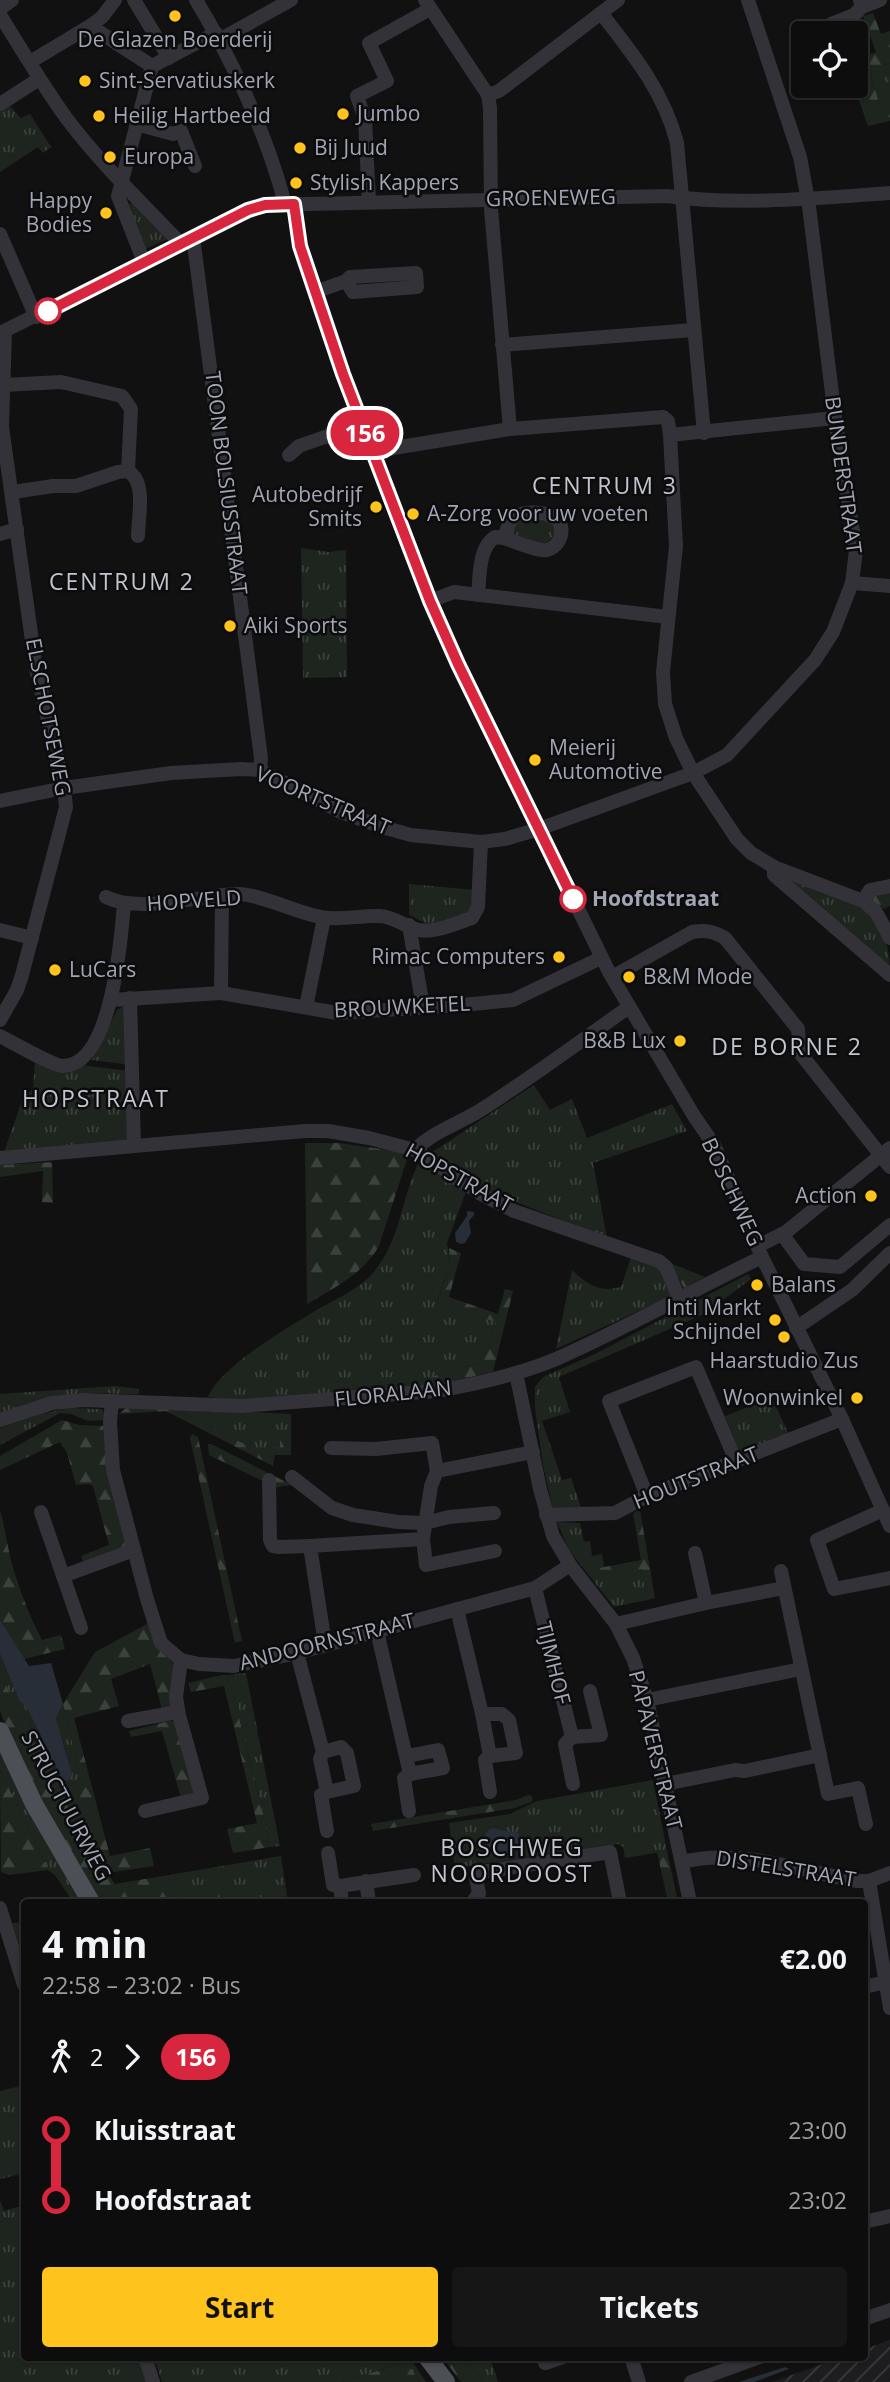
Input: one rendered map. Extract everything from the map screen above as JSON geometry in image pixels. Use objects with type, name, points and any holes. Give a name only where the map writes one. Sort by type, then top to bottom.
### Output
[{"type":"main road","name":"STRUCTUURWEG","points":[[0,1731],[34,1804],[89,1899]]},
{"type":"main road","points":[[418,2361],[433,2382]]},
{"type":"main road","points":[[430,2361],[446,2382]]},
{"type":"street","points":[[0,9],[12,0]]},
{"type":"street","points":[[30,62],[90,26],[102,17],[115,0]]},
{"type":"street","points":[[134,0],[169,58]]},
{"type":"street","points":[[144,262],[118,196],[152,66],[291,0]]},
{"type":"street","points":[[488,95],[499,91],[618,0]]},
{"type":"street","name":"BUNDERSTRAAT","points":[[539,829],[693,773],[727,755],[815,660],[833,632],[852,583],[856,550],[835,418],[808,198],[800,157],[748,0]]},
{"type":"street","points":[[839,21],[855,15],[861,3],[880,0]]},
{"type":"street","points":[[193,2],[218,36],[289,204],[315,292],[373,454],[430,601],[539,829]]},
{"type":"street","points":[[369,202],[365,119],[357,96],[387,81],[369,43],[428,4],[488,95],[491,199],[510,429]]},
{"type":"street","points":[[601,13],[637,60],[662,100],[677,144],[704,433]]},
{"type":"street","points":[[0,15],[68,121],[121,181],[187,240]]},
{"type":"street","points":[[90,26],[152,66]]},
{"type":"street","points":[[0,104],[39,79]]},
{"type":"street","points":[[136,124],[173,134],[181,131],[195,166]]},
{"type":"street","name":"GROENEWEG","points":[[2,332],[248,210],[265,205],[667,196],[697,200],[808,198],[890,193]]},
{"type":"street","points":[[0,234],[36,317]]},
{"type":"street","name":"TOON BOLSIUSSTRAAT","points":[[187,240],[261,758],[260,770]]},
{"type":"street","points":[[315,292],[346,281]]},
{"type":"street","points":[[502,345],[693,331]]},
{"type":"street","name":"ELSCHOTSEWEG","points":[[0,1020],[17,990],[66,807],[36,668],[13,492],[1,428],[2,332]]},
{"type":"street","points":[[3,385],[61,382],[122,396],[131,409],[128,471]]},
{"type":"street","points":[[373,454],[388,449],[510,429],[663,417],[668,421],[676,546],[663,672],[665,704],[672,728],[693,773],[737,839],[751,853],[774,867],[863,901],[876,912],[890,938]]},
{"type":"street","points":[[670,435],[835,418]]},
{"type":"street","points":[[289,455],[299,446],[362,424]]},
{"type":"street","points":[[13,492],[53,486],[76,486],[128,471],[135,475],[139,485],[138,536]]},
{"type":"street","points":[[0,534],[18,529]]},
{"type":"street","points":[[478,595],[484,551],[490,540],[495,537],[504,538]]},
{"type":"street","points":[[852,583],[890,586]]},
{"type":"street","points":[[430,601],[454,592],[668,617]]},
{"type":"street","name":"VOORTSTRAAT","points":[[0,801],[171,773],[241,769],[260,770],[341,812],[411,835],[481,842],[505,839],[539,829]]},
{"type":"street","name":"BOSCHWEG","points":[[539,829],[601,958],[694,1116],[714,1145],[760,1252],[842,1419],[890,1526]]},
{"type":"street","name":"HOPVELD","points":[[106,897],[135,905],[243,894],[324,918],[383,916],[415,929],[429,931],[472,918],[478,907],[481,842]]},
{"type":"street","points":[[774,867],[774,875],[890,975]]},
{"type":"street","points":[[863,901],[870,890],[890,886]]},
{"type":"street","points":[[221,993],[222,895]]},
{"type":"street","name":"HOPVELD","points":[[0,1036],[60,1067],[83,1057],[93,1045],[111,1000],[118,967],[124,904]]},
{"type":"street","points":[[306,1007],[324,918]]},
{"type":"street","points":[[409,925],[423,1007]]},
{"type":"street","points":[[0,930],[32,938]]},
{"type":"street","points":[[612,977],[692,932],[703,930],[725,938],[799,1029],[800,1053],[885,1152],[890,1167]]},
{"type":"street","name":"BROUWKETEL","points":[[111,1000],[221,993],[337,1013],[513,1000],[601,958]]},
{"type":"street","points":[[130,998],[134,1145]]},
{"type":"street","points":[[415,1150],[424,1141],[477,1112],[539,1071],[629,1007]]},
{"type":"street","name":"HOPSTRAAT","points":[[0,1158],[317,1130],[369,1138],[415,1150],[505,1207],[659,1261],[666,1267],[680,1298]]},
{"type":"street","name":"FLORALAAN","points":[[0,1420],[52,1403],[83,1400],[231,1406],[274,1405],[437,1391],[516,1373],[555,1359],[680,1298],[760,1252],[885,1152]]},
{"type":"street","points":[[782,1234],[804,1264],[840,1267],[890,1225]]},
{"type":"street","points":[[796,1328],[852,1290],[890,1253]]},
{"type":"street","points":[[647,1496],[609,1401],[696,1367],[736,1461]]},
{"type":"street","name":"PAPAVERSTRAAT","points":[[516,1373],[546,1515],[553,1536],[570,1566],[616,1624],[633,1658],[647,1700],[689,1899]]},
{"type":"street","points":[[112,1401],[110,1422],[113,1470],[161,1643],[181,1660],[176,1697],[178,1712],[208,1796],[145,1811]]},
{"type":"street","name":"HOUTSTRAAT","points":[[546,1515],[615,1513],[647,1496],[842,1419]]},
{"type":"street","points":[[331,1448],[376,1449],[432,1443],[437,1471],[431,1486],[423,1539],[426,1565],[495,1551]]},
{"type":"street","points":[[437,1471],[533,1452]]},
{"type":"street","points":[[292,1477],[302,1482],[326,1504],[340,1511],[398,1522],[425,1523],[449,1517],[494,1513]]},
{"type":"street","points":[[269,1480],[270,1540],[274,1546],[423,1539]]},
{"type":"street","points":[[883,1510],[817,1540],[834,1589],[890,1578]]},
{"type":"street","points":[[41,1512],[81,1628]]},
{"type":"street","points":[[310,1546],[325,1644]]},
{"type":"street","points":[[62,1576],[134,1550]]},
{"type":"street","points":[[695,1553],[706,1602]]},
{"type":"street","name":"ANDOORNSTRAAT","points":[[181,1660],[234,1666],[297,1653],[535,1588],[570,1566]]},
{"type":"street","points":[[780,1571],[828,1794],[858,1788],[866,1825]]},
{"type":"street","points":[[616,1624],[706,1602],[784,1587]]},
{"type":"street","name":"TIJMHOF","points":[[535,1588],[572,1737]]},
{"type":"street","points":[[457,1609],[490,1756]]},
{"type":"street","points":[[377,1632],[410,1774]]},
{"type":"street","points":[[297,1653],[323,1752],[320,1759],[327,1791]]},
{"type":"street","points":[[647,1700],[801,1668]]},
{"type":"street","name":"TIJMHOF","points":[[573,1784],[565,1744],[572,1737],[601,1735],[590,1691]]},
{"type":"street","points":[[128,1721],[178,1712]]},
{"type":"street","points":[[482,1714],[502,1714],[509,1720],[516,1753],[490,1756],[485,1760],[490,1793]]},
{"type":"street","points":[[323,1752],[341,1747],[347,1753],[354,1786],[327,1791],[321,1795],[327,1831]]},
{"type":"street","points":[[407,1756],[438,1750],[443,1768],[410,1774],[404,1778],[409,1811]]},
{"type":"street","points":[[665,1784],[820,1755]]},
{"type":"street","points":[[475,1899],[478,1893],[475,1873],[610,1852],[619,1899]]},
{"type":"street","points":[[328,1853],[333,1885],[414,1875]]},
{"type":"street","name":"DISTELSTRAAT","points":[[682,1862],[704,1856],[733,1856],[856,1881],[869,1881],[890,1873]]},
{"type":"street","points":[[366,1881],[369,1899]]},
{"type":"street","points":[[869,1881],[890,2008]]},
{"type":"street","points":[[340,1886],[342,1899]]},
{"type":"street","points":[[0,1908],[21,1975]]},
{"type":"street","points":[[868,1986],[886,1982]]},
{"type":"street","points":[[868,2221],[890,2216]]},
{"type":"street","points":[[868,2318],[890,2310]]},
{"type":"street","points":[[146,2361],[153,2382]]},
{"type":"street","points":[[632,2361],[639,2382]]},
{"type":"street","points":[[691,2382],[722,2377],[752,2361]]},
{"type":"shaded area","points":[[467,1211],[474,1212],[469,1221],[471,1233],[465,1243],[461,1244],[456,1242],[455,1233],[467,1216]]},
{"type":"shaded area","points":[[0,1620],[29,1666],[51,1663],[63,1704],[56,1719],[72,1774],[71,1779],[65,1781],[61,1776],[27,1708],[19,1700],[0,1654]]},
{"type":"shaded area","points":[[492,1828],[518,1833],[522,1840],[517,1851],[488,1856],[481,1854],[486,1832]]},
{"type":"shaded area","points":[[890,2340],[890,2382],[772,2382],[831,2361],[868,2361],[868,2348]]},
{"type":"shaded area","points":[[785,2367],[789,2369],[754,2382],[739,2382]]},
{"type":"green space","points":[[873,13],[881,34],[890,31],[890,63],[869,70],[882,112],[890,111],[890,121],[868,126],[858,98],[868,98],[868,55],[876,52],[868,30],[868,21],[865,21],[863,16]]},
{"type":"green space","points":[[890,63],[890,111],[882,113],[869,69]]},
{"type":"green space","points":[[10,106],[21,118],[30,114],[51,147],[43,153],[38,147],[0,172],[0,111]]},
{"type":"green space","points":[[136,200],[171,238],[142,250],[125,207]]},
{"type":"green space","points":[[531,518],[548,520],[556,529],[552,537],[543,544],[510,536],[514,524]]},
{"type":"green space","points":[[301,548],[329,552],[346,550],[347,677],[303,678]]},
{"type":"green space","points":[[783,876],[840,897],[870,916],[881,930],[888,948],[890,971]]},
{"type":"green space","points":[[409,884],[475,890],[474,910],[431,926],[409,915]]},
{"type":"green space","points":[[890,892],[890,906],[884,909],[872,901],[874,896]]},
{"type":"green space","points":[[128,1004],[132,1065],[92,1060],[117,1010]]},
{"type":"green space","points":[[35,1059],[129,1071],[127,1143],[4,1152],[23,1098],[33,1089]]},
{"type":"green space","points":[[534,1085],[550,1110],[572,1099],[587,1138],[672,1104],[687,1131],[593,1163],[607,1238],[496,1194],[431,1153]]},
{"type":"green space","points":[[305,1143],[339,1143],[409,1153],[379,1246],[365,1265],[347,1280],[307,1304]]},
{"type":"green space","points":[[420,1160],[467,1189],[447,1243],[450,1263],[437,1302],[496,1322],[483,1362],[370,1394],[235,1400],[208,1397],[215,1385],[240,1361],[303,1318],[353,1289],[373,1273],[395,1233]]},
{"type":"green space","points":[[52,1162],[53,1203],[42,1202],[43,1171],[0,1177],[0,1165]]},
{"type":"green space","points":[[449,1248],[461,1253],[449,1297],[498,1314],[505,1289],[513,1291],[493,1372],[370,1394],[483,1362],[496,1322],[437,1303],[450,1263]]},
{"type":"green space","points":[[631,1257],[660,1268],[671,1296],[556,1349],[572,1270],[594,1286],[613,1289],[621,1287]]},
{"type":"green space","points":[[670,1263],[705,1277],[684,1288]]},
{"type":"green space","points":[[748,1274],[751,1279],[704,1314],[559,1377],[570,1412],[542,1421],[562,1480],[571,1478],[582,1510],[553,1510],[535,1408],[535,1387],[543,1377],[595,1354]]},
{"type":"green space","points":[[115,1386],[139,1389],[139,1394],[61,1396],[0,1414],[0,1394]]},
{"type":"green space","points":[[772,1398],[790,1437],[742,1457],[725,1416]]},
{"type":"green space","points":[[69,1408],[102,1409],[107,1420],[88,1421],[60,1413],[0,1445],[0,1428]]},
{"type":"green space","points":[[126,1408],[184,1409],[183,1413],[268,1456],[271,1448],[280,1447],[280,1431],[291,1431],[291,1455],[275,1455],[273,1466],[166,1411],[119,1414]]},
{"type":"green space","points":[[184,1409],[291,1414],[291,1431],[280,1431],[280,1447],[268,1457],[183,1413]]},
{"type":"green space","points":[[62,1420],[79,1425],[106,1426],[126,1546],[83,1562],[81,1556],[109,1545],[93,1486],[76,1485],[67,1453],[60,1442],[0,1470],[0,1456]]},
{"type":"green space","points":[[192,1434],[198,1437],[242,1641],[235,1643],[190,1438]]},
{"type":"green space","points":[[208,1444],[292,1485],[272,1488],[269,1484],[209,1455]]},
{"type":"green space","points":[[0,1510],[13,1566],[34,1624],[42,1640],[61,1635],[65,1649],[24,1659],[0,1620]]},
{"type":"green space","points":[[640,1510],[655,1598],[647,1600],[642,1569],[601,1576],[599,1568],[641,1560],[633,1513]]},
{"type":"green space","points":[[557,1522],[580,1523],[584,1542],[590,1541],[592,1556],[602,1554],[604,1567],[599,1568],[642,1569],[647,1600],[614,1607],[569,1550]]},
{"type":"green space","points":[[149,1623],[155,1645],[175,1666],[174,1710],[163,1713],[150,1664],[111,1679],[119,1706],[74,1718],[110,1856],[150,1848],[154,1866],[107,1873],[115,1884],[175,1874],[178,1899],[95,1899],[74,1864],[11,1740],[0,1711],[0,1668],[12,1700],[29,1720],[32,1732],[59,1779],[65,1784],[76,1783],[79,1771],[63,1704],[95,1652]]},
{"type":"green space","points":[[0,1654],[19,1700],[27,1708],[65,1781],[72,1774],[56,1719],[63,1704],[79,1771],[77,1783],[65,1784],[59,1779],[32,1732],[29,1720],[12,1700],[0,1668]]},
{"type":"green space","points":[[246,1673],[280,1846],[270,1847],[228,1675]]},
{"type":"green space","points":[[228,1675],[270,1847],[233,1853],[227,1829],[257,1823],[224,1686],[191,1692],[188,1683]]},
{"type":"green space","points":[[175,1721],[197,1793],[181,1798],[162,1731],[131,1737],[129,1731]]},
{"type":"green space","points":[[0,1742],[83,1899],[71,1899],[55,1875],[48,1870],[0,1770]]},
{"type":"green space","points":[[0,1770],[48,1870],[9,1875],[1,1872]]},
{"type":"green space","points":[[653,1780],[667,1851],[625,1858],[623,1847],[618,1844],[455,1868],[449,1823],[510,1814],[537,1801]]},
{"type":"green space","points":[[532,1796],[533,1801],[515,1808],[373,1831],[371,1824],[516,1800]]},
{"type":"green space","points":[[667,1851],[677,1899],[667,1899],[657,1852]]},
{"type":"green space","points":[[281,1856],[288,1899],[178,1899],[175,1874]]},
{"type":"green space","points":[[21,1922],[21,1950],[12,1923]]},
{"type":"green space","points":[[21,2086],[21,2174],[0,2179],[0,2091]]},
{"type":"green space","points":[[0,2200],[4,2211],[21,2206],[21,2361],[143,2361],[150,2382],[0,2382]]},
{"type":"green space","points":[[155,2361],[412,2361],[426,2382],[420,2382],[405,2362],[342,2382],[162,2382]]},
{"type":"green space","points":[[445,2361],[467,2361],[483,2382],[461,2382]]},
{"type":"green space","points":[[467,2361],[491,2361],[498,2382],[483,2382]]},
{"type":"green space","points":[[406,2362],[420,2382],[342,2382]]},
{"type":"bus line","name":"156","points":[[48,311],[248,210],[265,205],[294,204],[296,233],[343,374],[430,601],[573,899]]},
{"type":"place","name":"De Glazen Boerderij","points":[[175,16]]},
{"type":"place","name":"Sint-Servatiuskerk","points":[[85,81]]},
{"type":"place","name":"Jumbo","points":[[343,114]]},
{"type":"place","name":"Heilig Hartbeeld","points":[[99,116]]},
{"type":"place","name":"Bij Juud","points":[[300,148]]},
{"type":"place","name":"Europa","points":[[110,157]]},
{"type":"place","name":"Stylish Kappers","points":[[296,183]]},
{"type":"place","name":"Happy Bodies","points":[[106,213]]},
{"type":"place","name":"Autobedrijf Smits","points":[[376,507]]},
{"type":"place","name":"A-Zorg voor uw voeten","points":[[413,514]]},
{"type":"place","name":"Aiki Sports","points":[[230,626]]},
{"type":"place","name":"Meierij Automotive","points":[[535,760]]},
{"type":"place","name":"Hoofdstraat","points":[[573,899]]},
{"type":"place","name":"Rimac Computers","points":[[559,957]]},
{"type":"place","name":"LuCars","points":[[55,970]]},
{"type":"place","name":"B&M Mode","points":[[629,977]]},
{"type":"place","name":"B&B Lux","points":[[680,1041]]},
{"type":"place","name":"Action","points":[[871,1196]]},
{"type":"place","name":"Balans","points":[[757,1285]]},
{"type":"place","name":"Inti Markt Schijndel","points":[[775,1320]]},
{"type":"place","name":"Haarstudio Zus","points":[[784,1337]]},
{"type":"place","name":"Woonwinkel","points":[[857,1398]]},
{"type":"district","name":"CENTRUM 3","points":[[605,486]]},
{"type":"district","name":"CENTRUM 2","points":[[122,582]]},
{"type":"district","name":"DE BORNE 2","points":[[787,1047]]},
{"type":"district","name":"HOPSTRAAT","points":[[96,1099]]},
{"type":"district","name":"BOSCHWEG NOORDOOST","points":[[512,1861]]}]
